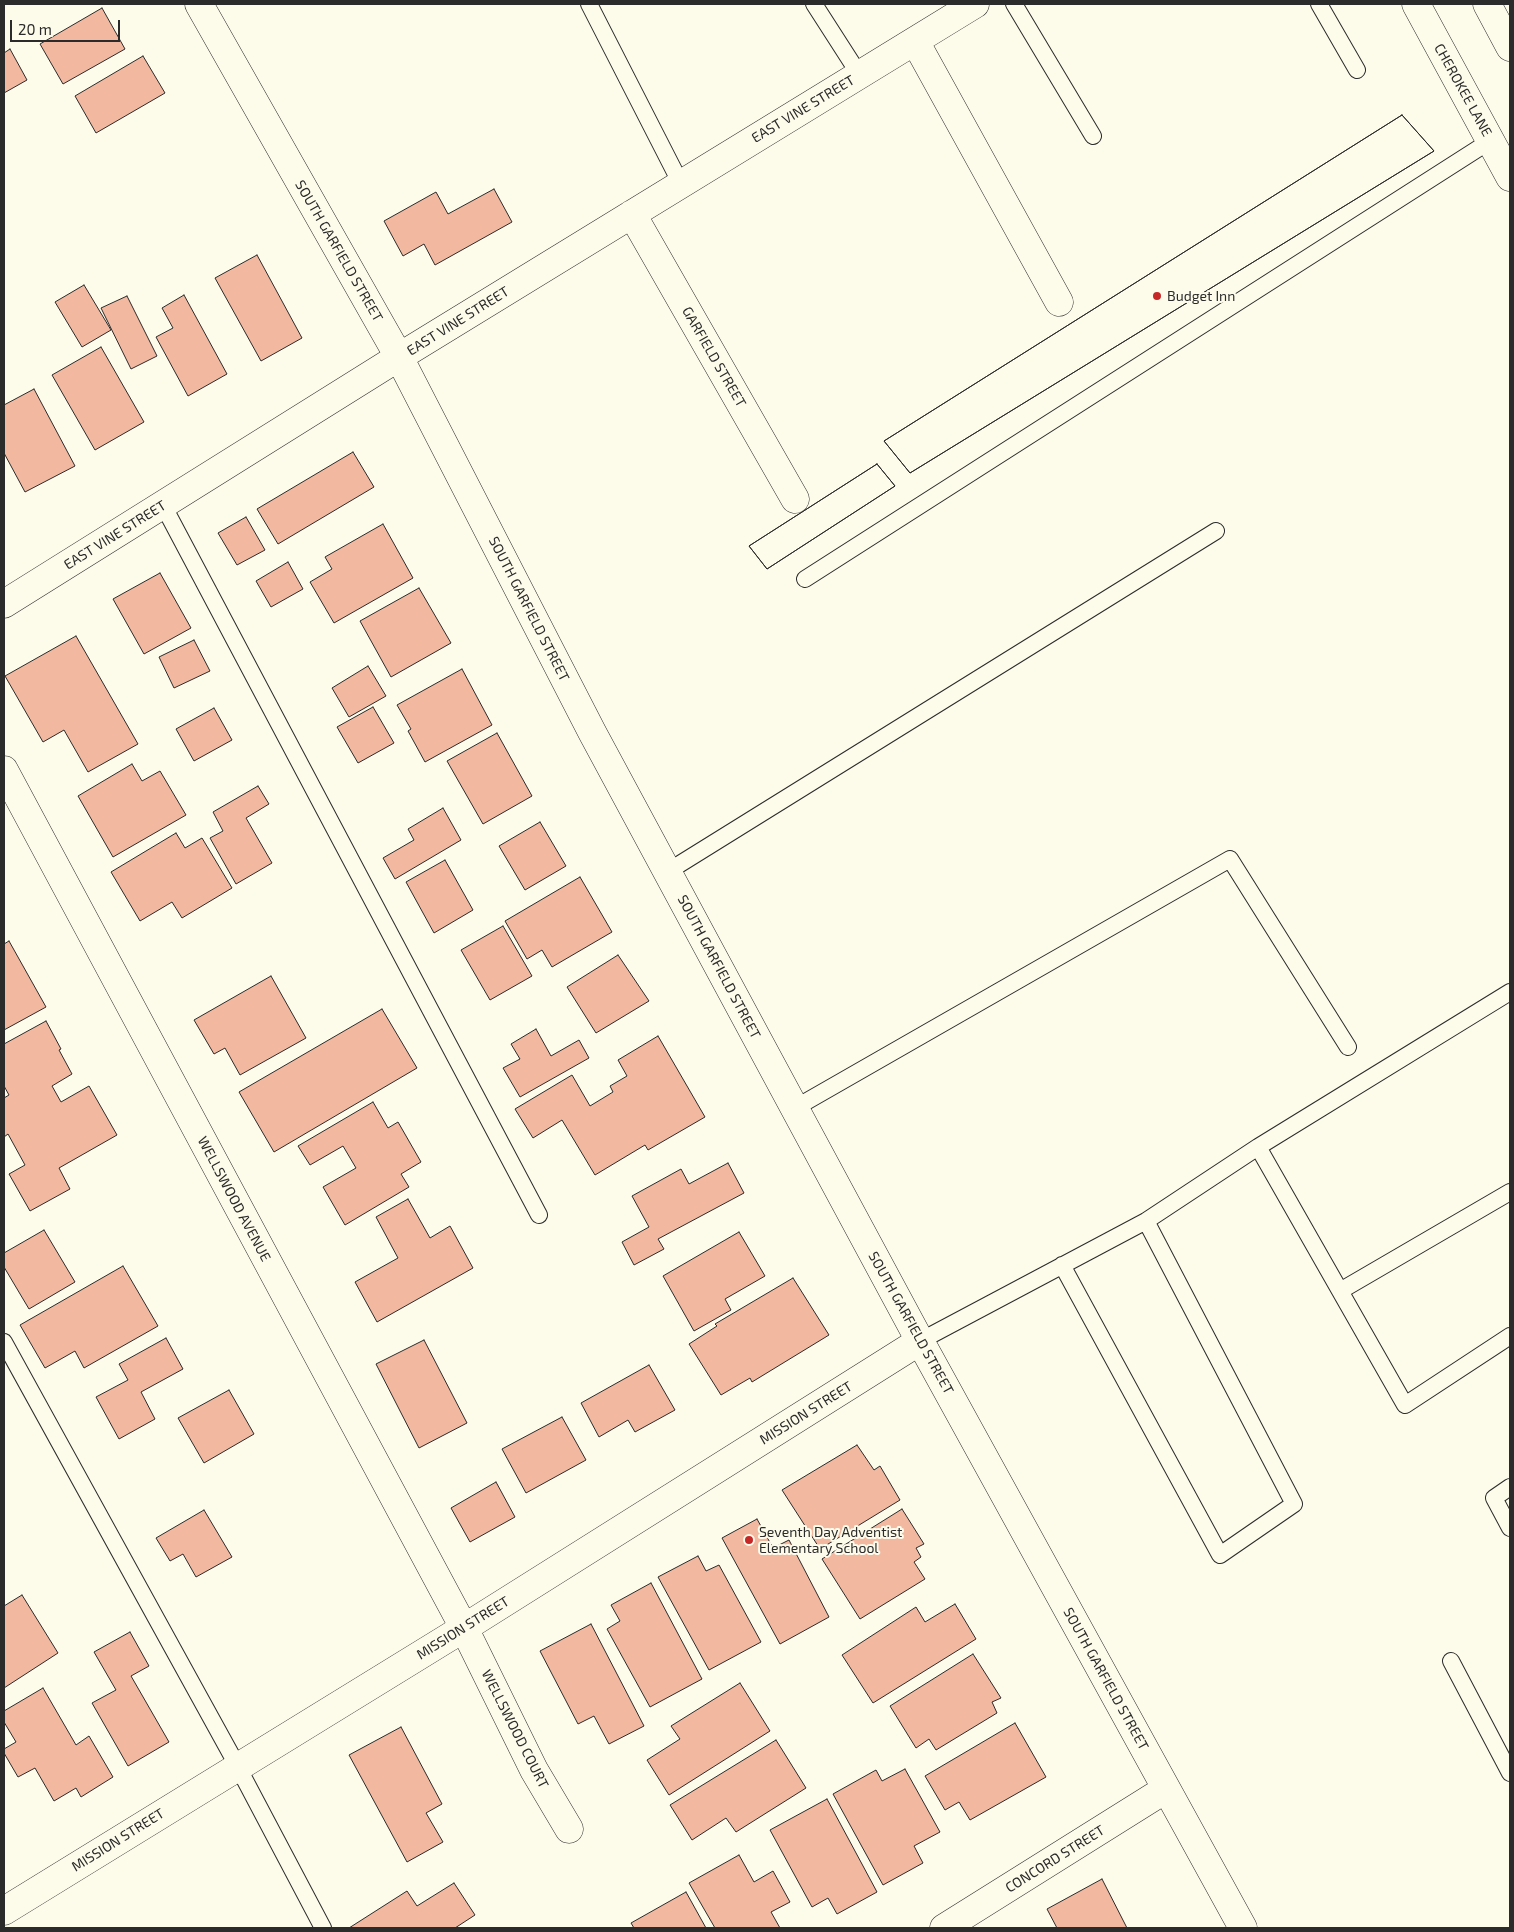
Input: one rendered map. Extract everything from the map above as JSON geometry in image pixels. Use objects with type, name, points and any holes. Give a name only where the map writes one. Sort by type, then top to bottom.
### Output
[{"type":"street","name":"SOUTH GARFIELD STREET","points":[[198,4],[400,357],[592,732],[667,872],[920,1341],[1243,1928]]},
{"type":"street","name":"EAST VINE STREET","points":[[4,604],[400,357],[976,4]]},
{"type":"street","name":"CHEROKEE LANE","points":[[1416,4],[1510,177]]},
{"type":"street","points":[[1487,4],[1510,47]]},
{"type":"street","points":[[915,41],[1060,302]]},
{"type":"street","name":"GARFIELD STREET","points":[[632,214],[796,499]]},
{"type":"street","name":"WELLSWOOD AVENUE","points":[[4,770],[464,1628]]},
{"type":"street","name":"MISSION STREET","points":[[4,1911],[464,1628],[920,1341]]},
{"type":"street","name":"WELLSWOOD COURT","points":[[464,1628],[534,1770],[569,1829]]},
{"type":"street","name":"CONCORD STREET","points":[[944,1928],[1166,1789]]},
{"type":"lane","points":[[589,4],[681,184]]},
{"type":"lane","points":[[814,4],[859,74]]},
{"type":"lane","points":[[1014,4],[1093,136]]},
{"type":"lane","points":[[1319,4],[1357,70]]},
{"type":"lane","points":[[805,579],[1490,141]]},
{"type":"lane","points":[[163,505],[539,1215]]},
{"type":"lane","points":[[667,872],[1216,530]]},
{"type":"lane","points":[[795,1108],[1230,859],[1348,1047]]},
{"type":"lane","points":[[920,1341],[1146,1221],[1258,1147],[1510,992]]},
{"type":"lane","points":[[1258,1147],[1405,1404],[1510,1336]]},
{"type":"lane","points":[[1340,1291],[1510,1192]]},
{"type":"lane","points":[[1062,1265],[1220,1555],[1294,1504],[1146,1221]]},
{"type":"lane","points":[[4,1342],[238,1767],[324,1928]]},
{"type":"lane","points":[[1510,1487],[1494,1498],[1510,1528]]},
{"type":"lane","points":[[1451,1661],[1510,1773]]},
{"type":"building","points":[[102,8],[125,49],[63,84],[40,44]]},
{"type":"building","points":[[10,49],[27,80],[4,93],[4,53]]},
{"type":"building","points":[[143,56],[165,93],[96,133],[75,96]]},
{"type":"building","name":"Budget Inn","points":[[1402,115],[1434,151],[910,473],[884,441]]},
{"type":"building","name":"Budget Inn","points":[[1402,115],[1434,151],[910,473],[884,441]]},
{"type":"building","points":[[494,189],[512,222],[435,265],[424,244],[403,256],[384,221],[436,192],[448,214]]},
{"type":"building","points":[[257,255],[302,338],[261,361],[215,278]]},
{"type":"building","points":[[84,285],[111,330],[82,347],[55,302]]},
{"type":"building","points":[[184,295],[227,374],[188,396],[156,337],[173,328],[162,308]]},
{"type":"building","points":[[127,296],[157,356],[131,369],[101,308]]},
{"type":"building","points":[[101,347],[144,422],[95,450],[52,375]]},
{"type":"building","points":[[34,389],[75,466],[25,492],[4,453],[4,405]]},
{"type":"building","points":[[353,452],[374,487],[278,544],[257,509]]},
{"type":"building","points":[[877,464],[895,486],[767,569],[749,546]]},
{"type":"building","points":[[877,464],[895,486],[767,569],[749,546]]},
{"type":"building","points":[[246,517],[265,550],[237,565],[218,533]]},
{"type":"building","points":[[383,524],[413,578],[334,623],[310,582],[332,569],[325,557]]},
{"type":"building","points":[[288,562],[303,589],[271,607],[256,581]]},
{"type":"building","points":[[160,573],[191,628],[144,654],[113,599]]},
{"type":"building","points":[[419,588],[451,643],[391,677],[360,621]]},
{"type":"building","points":[[76,636],[138,744],[88,772],[64,730],[43,742],[5,676]]},
{"type":"building","points":[[194,640],[210,671],[174,688],[159,657]]},
{"type":"building","points":[[368,666],[386,696],[349,717],[332,688]]},
{"type":"building","points":[[462,669],[492,725],[425,762],[408,731],[411,729],[397,705]]},
{"type":"building","points":[[373,707],[394,743],[358,763],[337,727]]},
{"type":"building","points":[[214,708],[232,740],[194,761],[176,729]]},
{"type":"building","points":[[497,733],[532,796],[483,824],[447,761]]},
{"type":"building","points":[[132,764],[142,781],[160,771],[186,815],[113,857],[78,796]]},
{"type":"building","points":[[258,786],[269,804],[246,818],[272,863],[236,884],[210,838],[223,831],[213,812]]},
{"type":"building","points":[[443,808],[461,840],[395,879],[383,858],[414,840],[408,829]]},
{"type":"building","points":[[540,822],[566,866],[525,890],[499,846]]},
{"type":"building","points":[[176,833],[185,848],[202,838],[232,888],[182,918],[172,902],[140,921],[111,872]]},
{"type":"building","points":[[445,860],[473,910],[434,933],[406,882]]},
{"type":"building","points":[[580,877],[612,932],[552,967],[542,950],[527,959],[505,921]]},
{"type":"building","points":[[503,926],[532,976],[490,1000],[461,950]]},
{"type":"building","points":[[9,941],[46,1007],[4,1030],[4,944]]},
{"type":"building","points":[[618,955],[649,1001],[596,1033],[567,987]]},
{"type":"building","points":[[271,976],[306,1038],[240,1075],[225,1048],[214,1054],[194,1020]]},
{"type":"building","points":[[382,1009],[417,1068],[274,1152],[239,1092]]},
{"type":"building","points":[[46,1021],[72,1074],[52,1086],[61,1102],[89,1086],[117,1135],[59,1168],[70,1189],[30,1211],[9,1174],[25,1165],[8,1134],[4,1137],[4,1098],[9,1095],[4,1086],[4,1044]]},
{"type":"building","points":[[536,1029],[551,1056],[579,1040],[589,1058],[520,1097],[503,1068],[520,1059],[511,1044]]},
{"type":"building","points":[[658,1036],[705,1117],[648,1150],[645,1145],[595,1175],[562,1120],[533,1138],[515,1109],[572,1075],[590,1106],[613,1092],[610,1086],[627,1076],[618,1060]]},
{"type":"building","points":[[373,1102],[388,1128],[398,1122],[421,1162],[401,1174],[409,1187],[345,1225],[323,1187],[356,1168],[343,1146],[310,1165],[298,1146]]},
{"type":"building","points":[[728,1163],[744,1193],[658,1239],[664,1249],[634,1265],[622,1242],[649,1227],[632,1196],[681,1169],[689,1184]]},
{"type":"building","points":[[408,1199],[430,1238],[450,1226],[473,1268],[377,1322],[355,1282],[398,1258],[376,1217]]},
{"type":"building","points":[[44,1230],[75,1282],[29,1309],[4,1267],[4,1253]]},
{"type":"building","points":[[739,1232],[765,1276],[725,1299],[731,1310],[694,1331],[663,1276]]},
{"type":"building","points":[[123,1266],[158,1326],[84,1368],[75,1351],[45,1368],[20,1325]]},
{"type":"building","points":[[793,1278],[829,1335],[752,1382],[750,1378],[721,1395],[689,1344],[717,1326],[715,1324]]},
{"type":"building","points":[[166,1338],[183,1369],[141,1392],[155,1419],[119,1439],[96,1397],[128,1380],[119,1364]]},
{"type":"building","points":[[424,1340],[467,1423],[419,1448],[376,1364]]},
{"type":"building","points":[[649,1365],[675,1410],[635,1432],[628,1420],[599,1437],[581,1403]]},
{"type":"building","points":[[229,1390],[254,1434],[204,1463],[178,1418]]},
{"type":"building","points":[[562,1417],[586,1460],[526,1493],[502,1449]]},
{"type":"building","points":[[857,1445],[874,1470],[880,1466],[900,1500],[820,1549],[782,1490]]},
{"type":"building","points":[[496,1482],[515,1517],[470,1542],[451,1508]]},
{"type":"building","points":[[902,1509],[924,1544],[916,1548],[921,1557],[914,1562],[925,1579],[860,1619],[822,1559]]},
{"type":"building","points":[[204,1510],[232,1557],[196,1577],[183,1554],[170,1561],[156,1538]]},
{"type":"building","points":[[757,1519],[773,1548],[789,1540],[829,1617],[780,1644],[722,1538]]},
{"type":"building","points":[[698,1556],[706,1571],[719,1565],[761,1642],[709,1670],[658,1577]]},
{"type":"building","points":[[651,1583],[702,1679],[650,1707],[607,1629],[620,1621],[611,1605]]},
{"type":"building","points":[[22,1595],[58,1653],[4,1688],[4,1606]]},
{"type":"building","points":[[955,1604],[976,1639],[873,1703],[842,1655],[916,1607],[925,1622]]},
{"type":"building","points":[[591,1624],[644,1726],[609,1744],[594,1716],[578,1724],[540,1651]]},
{"type":"building","points":[[130,1632],[149,1666],[131,1676],[169,1742],[128,1766],[92,1703],[116,1690],[94,1652]]},
{"type":"building","points":[[973,1654],[1001,1698],[992,1702],[997,1713],[936,1750],[929,1739],[916,1748],[890,1706]]},
{"type":"building","points":[[740,1683],[770,1731],[669,1795],[647,1760],[680,1739],[671,1726]]},
{"type":"building","points":[[43,1688],[76,1745],[89,1736],[113,1777],[81,1797],[76,1788],[54,1801],[35,1768],[18,1777],[4,1753],[4,1749],[16,1742],[4,1722],[4,1711]]},
{"type":"building","points":[[1015,1723],[1046,1777],[970,1820],[959,1802],[945,1810],[925,1776]]},
{"type":"building","points":[[401,1727],[442,1804],[426,1813],[443,1842],[407,1862],[349,1755]]},
{"type":"building","points":[[776,1740],[806,1788],[736,1832],[726,1818],[692,1840],[670,1805]]},
{"type":"building","points":[[905,1769],[940,1832],[914,1846],[923,1863],[883,1885],[833,1794],[876,1770],[882,1781]]},
{"type":"building","points":[[827,1799],[877,1892],[837,1914],[828,1898],[812,1907],[770,1830]]},
{"type":"building","points":[[739,1855],[754,1882],[773,1871],[790,1902],[771,1912],[780,1928],[715,1928],[689,1883]]},
{"type":"building","points":[[1102,1879],[1127,1928],[1057,1928],[1047,1909]]},
{"type":"building","points":[[454,1883],[475,1915],[455,1928],[349,1928],[407,1891],[417,1906]]},
{"type":"building","points":[[686,1892],[706,1928],[634,1928],[631,1923]]},
{"type":"place","name":"Budget Inn","points":[[1157,296]]},
{"type":"place","name":"Seventh Day Adventist Elementary School","points":[[749,1540]]}]
